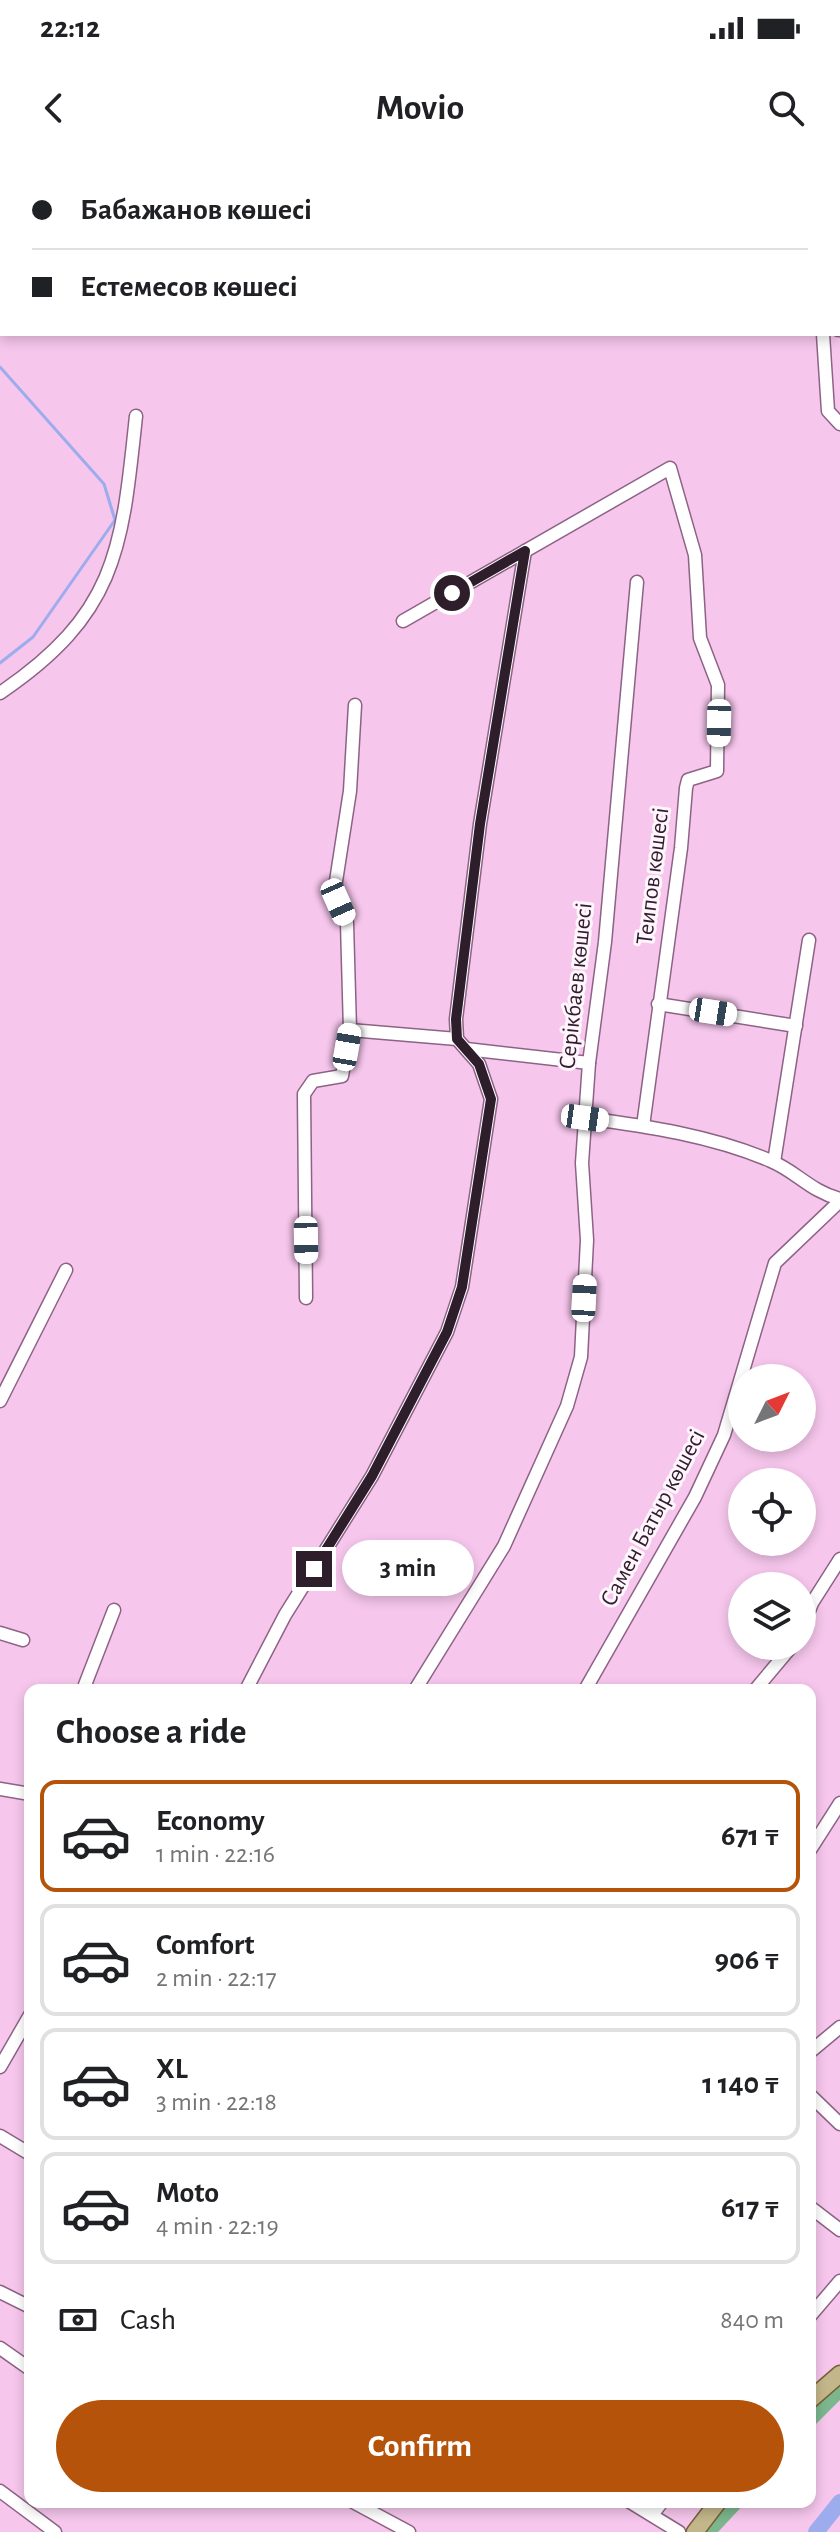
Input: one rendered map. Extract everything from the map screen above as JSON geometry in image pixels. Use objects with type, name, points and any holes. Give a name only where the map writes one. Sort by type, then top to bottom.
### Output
[{"type":"main road","points":[[816,2395],[840,2374]]},
{"type":"main road","points":[[695,2532],[714,2508]]},
{"type":"main road","points":[[706,2532],[714,2508]]},
{"type":"street","points":[[823,336],[828,411],[840,424]]},
{"type":"street","points":[[0,693],[57,649],[93,607],[121,532],[136,416]]},
{"type":"street","name":"Теипов көшесі","points":[[525,551],[670,468],[695,555],[700,638],[718,685],[717,771],[688,780],[686,788],[681,848],[643,1126]]},
{"type":"street","points":[[403,621],[525,551]]},
{"type":"street","points":[[249,1684],[285,1615],[372,1476],[447,1332],[459,1298],[491,1099],[479,1064],[462,1044],[480,824],[525,551]]},
{"type":"street","name":"Серікбаев көшесі","points":[[419,1684],[504,1546],[574,1381],[581,1357],[587,1240],[582,1163],[585,1118],[605,942],[637,582]]},
{"type":"street","points":[[306,1298],[304,1094],[313,1081],[342,1076],[350,1030],[347,923],[334,894],[350,791],[355,705]]},
{"type":"street","points":[[774,1162],[809,940]]},
{"type":"street","points":[[658,1004],[796,1026]]},
{"type":"street","points":[[350,1030],[589,1063]]},
{"type":"street","points":[[585,1118],[643,1126],[737,1148],[774,1162],[817,1193],[840,1200]]},
{"type":"street","name":"Самен Батыр көшесі","points":[[588,1684],[695,1497],[724,1435],[775,1263],[840,1200]]},
{"type":"street","points":[[0,1401],[66,1270]]},
{"type":"street","points":[[816,1597],[840,1559]]},
{"type":"street","points":[[85,1684],[114,1610]]},
{"type":"street","points":[[0,1633],[23,1640]]},
{"type":"street","points":[[760,1684],[780,1660]]},
{"type":"street","points":[[0,1789],[24,1793]]},
{"type":"street","points":[[816,1841],[840,1803]]},
{"type":"street","points":[[0,2067],[24,2025]]},
{"type":"street","points":[[816,2047],[840,2027]]},
{"type":"street","points":[[816,2101],[840,2124]]},
{"type":"street","points":[[0,2136],[24,2150]]},
{"type":"street","points":[[816,2212],[840,2230]]},
{"type":"street","points":[[816,2309],[840,2281]]},
{"type":"street","points":[[0,2292],[24,2304]]},
{"type":"street","points":[[0,2348],[24,2365]]},
{"type":"street","points":[[0,2491],[55,2532]]},
{"type":"street","points":[[364,2508],[409,2532]]},
{"type":"street","points":[[640,2508],[679,2532]]},
{"type":"street","points":[[652,2515],[657,2508]]},
{"type":"green space","points":[[840,2374],[840,2400],[816,2424],[816,2395]]},
{"type":"green space","points":[[714,2508],[740,2508],[718,2532],[695,2532]]},
{"type":"waterway","points":[[0,367],[104,484],[115,520],[33,637],[0,663]]},
{"type":"waterway","points":[[816,2532],[840,2502]]},
{"type":"route","points":[[314,1569],[372,1476],[447,1332],[462,1287],[491,1099],[488,1082],[479,1064],[457,1039],[456,1019],[480,824],[525,551],[452,593]]}]
